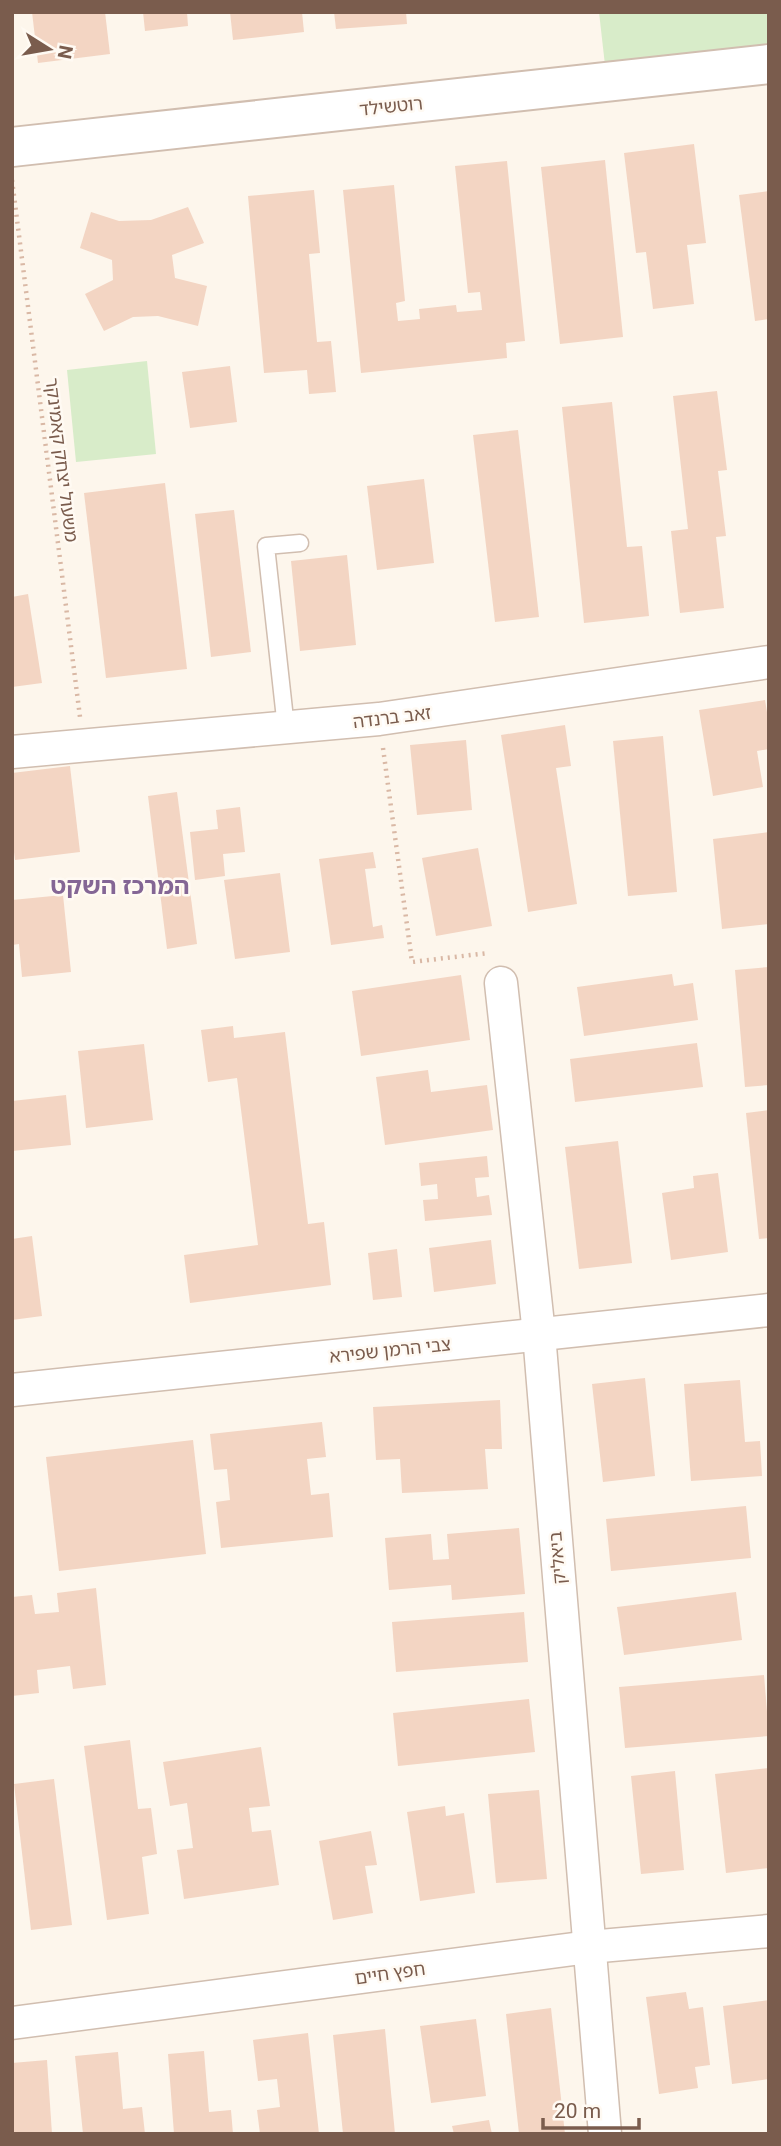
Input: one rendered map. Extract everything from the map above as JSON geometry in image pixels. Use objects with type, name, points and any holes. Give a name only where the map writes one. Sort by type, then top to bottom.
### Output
[{"type":"street","name":"רוטשילד","points":[[12,147],[769,64]]},
{"type":"street","name":"זאב ברנדה","points":[[12,752],[379,719],[769,662]]},
{"type":"street","name":"ביאליק","points":[[501,983],[539,1334],[605,2134]]},
{"type":"street","name":"צבי הרמן שפירא","points":[[12,1390],[769,1310]]},
{"type":"street","name":"חפץ חיים","points":[[12,2024],[589,1947],[769,1931]]},
{"type":"lane","points":[[286,728],[266,546],[300,543]]},
{"type":"path","name":"משעול יצחק קאמינקר","points":[[12,178],[84,745]]},
{"type":"path","points":[[379,719],[412,962],[497,952],[501,983]]},
{"type":"green space","points":[[599,12],[769,12],[769,64],[607,83]]},
{"type":"green space","points":[[147,361],[156,454],[76,462],[67,370]]},
{"type":"building","points":[[32,12],[105,12],[110,54],[38,63]]},
{"type":"building","points":[[143,12],[187,12],[188,26],[145,31]]},
{"type":"building","points":[[230,12],[302,12],[304,32],[233,40]]},
{"type":"building","points":[[334,12],[406,12],[407,24],[336,29]]},
{"type":"building","points":[[694,144],[706,243],[687,245],[694,304],[653,309],[646,252],[636,253],[624,153]]},
{"type":"building","points":[[605,160],[623,337],[560,344],[541,167]]},
{"type":"building","points":[[507,161],[525,341],[506,343],[507,358],[361,373],[343,190],[394,185],[405,301],[396,303],[398,321],[420,319],[419,309],[456,305],[457,312],[482,310],[480,292],[468,293],[455,166]]},
{"type":"building","points":[[314,190],[320,253],[309,254],[317,342],[331,341],[336,392],[309,394],[307,370],[264,373],[248,196]]},
{"type":"building","points":[[769,191],[769,319],[755,321],[739,195]]},
{"type":"building","points":[[188,207],[204,243],[172,255],[175,278],[207,286],[198,326],[158,316],[133,317],[104,331],[85,294],[113,280],[112,260],[80,248],[91,212],[119,221],[151,220]]},
{"type":"building","points":[[230,366],[237,422],[190,428],[182,372]]},
{"type":"building","points":[[717,391],[727,470],[718,471],[726,536],[716,537],[724,608],[680,613],[671,531],[688,529],[673,396]]},
{"type":"building","points":[[612,402],[627,547],[642,546],[649,616],[584,623],[562,407]]},
{"type":"building","points":[[518,430],[539,617],[495,622],[473,435]]},
{"type":"building","points":[[424,479],[434,563],[377,570],[367,486]]},
{"type":"building","points":[[165,483],[187,669],[106,678],[84,493]]},
{"type":"building","points":[[234,510],[251,652],[211,657],[195,514]]},
{"type":"building","points":[[347,555],[356,645],[300,651],[291,561]]},
{"type":"building","points":[[28,594],[42,683],[12,687],[12,597]]},
{"type":"building","points":[[765,700],[769,749],[757,751],[763,787],[713,796],[699,710]]},
{"type":"building","points":[[565,725],[571,766],[556,768],[577,904],[528,912],[501,735]]},
{"type":"building","points":[[663,736],[677,892],[628,896],[613,741]]},
{"type":"building","points":[[466,740],[472,810],[417,815],[410,745]]},
{"type":"building","points":[[70,766],[80,852],[15,860],[12,836],[12,773]]},
{"type":"building","points":[[177,792],[197,944],[167,949],[148,796]]},
{"type":"building","points":[[240,807],[245,852],[223,854],[225,876],[195,880],[190,832],[218,829],[216,810]]},
{"type":"building","points":[[769,832],[769,924],[722,929],[713,839]]},
{"type":"building","points":[[478,848],[492,926],[436,936],[422,858]]},
{"type":"building","points":[[373,852],[376,868],[365,869],[373,927],[382,925],[384,938],[331,945],[319,859]]},
{"type":"building","points":[[280,873],[290,952],[235,959],[224,880]]},
{"type":"building","points":[[63,895],[71,972],[22,977],[19,944],[12,945],[12,900]]},
{"type":"building","points":[[769,967],[769,1085],[745,1087],[735,970]]},
{"type":"building","points":[[672,974],[674,986],[693,983],[698,1020],[584,1036],[577,987]]},
{"type":"building","points":[[461,975],[470,1040],[361,1056],[352,991]]},
{"type":"building","points":[[233,1026],[234,1038],[285,1032],[308,1224],[324,1222],[331,1285],[190,1303],[184,1255],[258,1245],[237,1078],[208,1082],[201,1030]]},
{"type":"building","points":[[697,1043],[703,1087],[575,1102],[570,1059]]},
{"type":"building","points":[[144,1044],[153,1120],[86,1128],[78,1051]]},
{"type":"building","points":[[428,1070],[431,1092],[487,1085],[493,1130],[385,1145],[376,1077]]},
{"type":"building","points":[[66,1095],[71,1145],[12,1151],[12,1101]]},
{"type":"building","points":[[769,1110],[769,1238],[759,1239],[746,1113]]},
{"type":"building","points":[[618,1141],[632,1263],[579,1269],[565,1147]]},
{"type":"building","points":[[487,1156],[489,1177],[475,1178],[477,1197],[489,1195],[492,1215],[425,1221],[423,1200],[438,1199],[437,1184],[421,1186],[419,1163]]},
{"type":"building","points":[[718,1173],[728,1252],[671,1260],[662,1193],[694,1188],[693,1176]]},
{"type":"building","points":[[32,1236],[42,1316],[12,1320],[12,1239]]},
{"type":"building","points":[[491,1240],[496,1284],[434,1292],[429,1248]]},
{"type":"building","points":[[397,1249],[402,1297],[373,1300],[368,1253]]},
{"type":"building","points":[[645,1378],[655,1476],[603,1482],[592,1384]]},
{"type":"building","points":[[740,1380],[745,1442],[760,1441],[762,1476],[691,1481],[684,1384]]},
{"type":"building","points":[[500,1400],[502,1449],[485,1449],[488,1489],[402,1493],[400,1459],[376,1460],[373,1407]]},
{"type":"building","points":[[322,1422],[326,1457],[307,1459],[311,1495],[329,1493],[333,1537],[221,1548],[216,1502],[230,1500],[227,1469],[214,1470],[210,1434]]},
{"type":"building","points":[[193,1440],[206,1554],[59,1571],[46,1457]]},
{"type":"building","points":[[746,1506],[751,1558],[611,1571],[606,1519]]},
{"type":"building","points":[[519,1528],[525,1594],[452,1600],[451,1585],[389,1590],[385,1538],[431,1534],[433,1560],[449,1559],[447,1534]]},
{"type":"building","points":[[96,1588],[106,1685],[73,1689],[70,1666],[37,1670],[39,1693],[12,1696],[12,1597],[32,1595],[35,1614],[59,1612],[57,1593]]},
{"type":"building","points":[[736,1592],[742,1640],[624,1655],[617,1607]]},
{"type":"building","points":[[524,1612],[528,1662],[396,1672],[392,1622]]},
{"type":"building","points":[[764,1675],[769,1736],[625,1748],[619,1687]]},
{"type":"building","points":[[529,1699],[535,1752],[398,1766],[393,1713]]},
{"type":"building","points":[[130,1740],[138,1809],[151,1808],[157,1854],[142,1857],[149,1914],[107,1920],[84,1746]]},
{"type":"building","points":[[261,1747],[270,1806],[249,1808],[252,1832],[271,1830],[279,1885],[184,1899],[177,1850],[193,1848],[187,1803],[170,1806],[163,1762]]},
{"type":"building","points":[[769,1768],[769,1868],[726,1873],[715,1774]]},
{"type":"building","points":[[675,1771],[684,1870],[641,1874],[631,1776]]},
{"type":"building","points":[[54,1779],[72,1925],[31,1930],[14,1784]]},
{"type":"building","points":[[539,1790],[547,1879],[496,1883],[488,1794]]},
{"type":"building","points":[[445,1806],[446,1816],[464,1813],[475,1893],[420,1901],[407,1812]]},
{"type":"building","points":[[371,1831],[377,1865],[365,1866],[373,1913],[333,1920],[319,1841]]},
{"type":"building","points":[[686,1992],[689,2009],[703,2007],[710,2065],[695,2067],[698,2088],[659,2094],[646,1997]]},
{"type":"building","points":[[769,2000],[769,2079],[732,2084],[723,2006]]},
{"type":"building","points":[[551,2008],[565,2134],[519,2134],[506,2014]]},
{"type":"building","points":[[476,2019],[486,2096],[431,2103],[420,2026]]},
{"type":"building","points":[[385,2029],[395,2134],[343,2134],[333,2035]]},
{"type":"building","points":[[308,2033],[319,2134],[260,2134],[257,2110],[280,2107],[277,2079],[258,2081],[253,2040]]},
{"type":"building","points":[[204,2051],[209,2112],[231,2110],[233,2134],[174,2134],[168,2054]]},
{"type":"building","points":[[118,2052],[123,2109],[142,2107],[145,2134],[83,2134],[75,2056]]},
{"type":"building","points":[[47,2060],[52,2134],[12,2134],[12,2063]]},
{"type":"building","points":[[489,2120],[492,2134],[454,2134],[452,2126]]},
{"type":"district","name":"המרכז השקט","points":[[120,886]]}]
